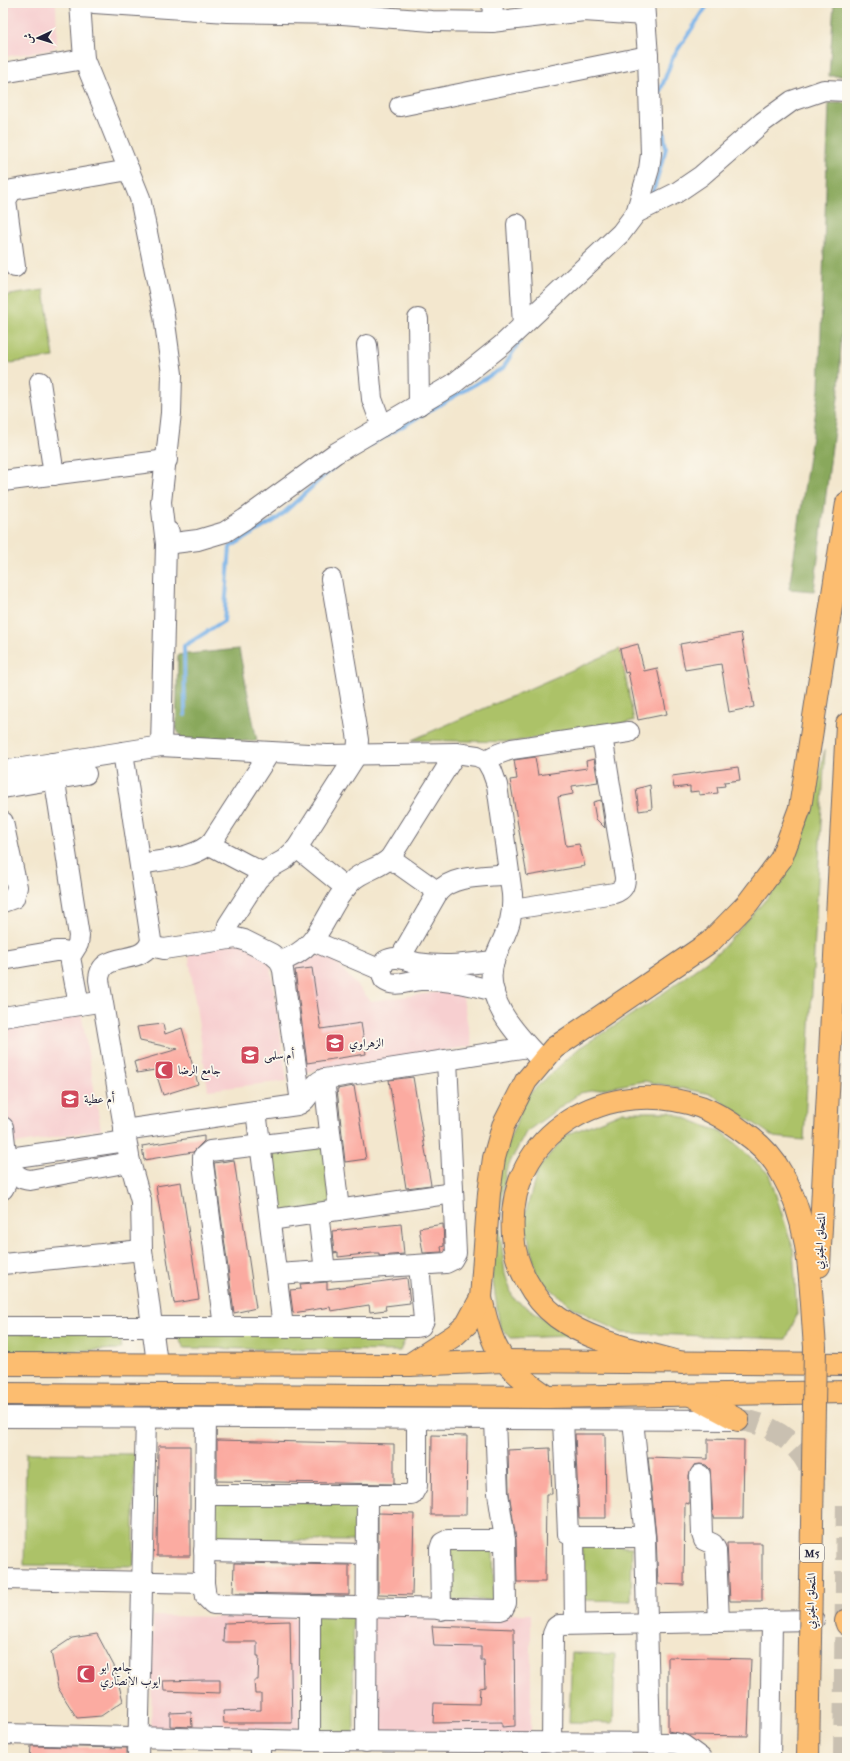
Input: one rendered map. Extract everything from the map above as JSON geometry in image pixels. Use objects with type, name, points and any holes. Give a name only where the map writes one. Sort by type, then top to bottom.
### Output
[{"type":"main road","points":[[548,1397],[525,1381],[504,1361],[489,1332],[481,1298],[489,1193],[494,1158],[503,1126],[514,1101],[526,1081],[535,1054],[554,1048],[710,942],[747,904],[781,859],[800,808],[847,503]]},
{"type":"main road","name":"المتحلق الجنوبي","points":[[808,1758],[815,1347],[847,724]]},
{"type":"main road","points":[[682,1363],[601,1340],[578,1329],[556,1316],[536,1296],[522,1272],[514,1246],[512,1218],[516,1190],[526,1164],[542,1141],[563,1123],[587,1109],[614,1102],[642,1099],[671,1100],[701,1107],[728,1121],[767,1152],[782,1173],[794,1198],[805,1238],[815,1347]]},
{"type":"main road","points":[[409,1364],[455,1335],[467,1324],[481,1298]]},
{"type":"main road","points":[[3,1364],[409,1364],[504,1361],[847,1364]]},
{"type":"main road","points":[[445,1397],[458,1389],[462,1378],[459,1372],[448,1363]]},
{"type":"main road","points":[[3,1394],[548,1397],[847,1392]]},
{"type":"main road","points":[[688,1394],[738,1420]]},
{"type":"street","points":[[80,3],[84,59],[140,198],[164,316],[172,374],[171,414],[167,460],[172,502],[166,544],[161,746]]},
{"type":"street","points":[[94,3],[227,8],[344,8],[432,12],[492,12],[584,7],[644,9],[648,56],[651,154],[649,169],[636,212],[621,233],[502,345],[452,385],[336,453],[225,532],[198,540],[166,544]]},
{"type":"street","points":[[400,106],[648,56]]},
{"type":"street","points":[[3,73],[84,59]]},
{"type":"street","points":[[636,212],[676,193],[701,176],[763,122],[792,101],[824,90],[847,91]]},
{"type":"street","points":[[15,267],[6,200],[12,190],[129,170]]},
{"type":"street","points":[[517,224],[523,325]]},
{"type":"street","points":[[418,319],[419,405]]},
{"type":"street","points":[[367,345],[372,399],[382,426]]},
{"type":"street","points":[[40,382],[54,475]]},
{"type":"street","points":[[3,481],[167,460]]},
{"type":"street","points":[[226,939],[228,925],[263,873],[284,860],[297,848],[357,754],[358,740],[331,579]]},
{"type":"street","points":[[486,760],[512,749],[629,732]]},
{"type":"street","points":[[513,909],[614,893],[622,889],[624,886],[625,877],[602,736]]},
{"type":"street","points":[[3,788],[54,771],[123,752],[161,746],[270,752],[357,754],[456,753],[477,756],[486,760],[497,785],[513,909],[507,933],[494,960],[492,978],[494,991],[496,1001],[502,1015],[535,1054]]},
{"type":"street","points":[[123,752],[151,935],[150,946],[144,953],[114,960],[105,965],[99,975],[125,1136],[130,1162],[141,1201],[142,1245],[152,1328],[158,1363]]},
{"type":"street","points":[[140,864],[200,852],[210,845],[270,752]]},
{"type":"street","points":[[280,961],[296,956],[314,941],[346,888],[360,875],[378,867],[390,858],[456,753]]},
{"type":"street","points":[[3,771],[54,771],[86,774]]},
{"type":"street","points":[[54,771],[79,936],[78,944],[71,953],[70,960],[79,1005]]},
{"type":"street","points":[[3,822],[17,887],[14,898],[3,902]]},
{"type":"street","points":[[210,845],[263,873]]},
{"type":"street","points":[[297,848],[346,888]]},
{"type":"street","points":[[390,858],[438,892]]},
{"type":"street","points":[[400,958],[438,892],[446,885],[458,880],[509,874]]},
{"type":"street","points":[[150,946],[164,949],[226,939],[244,940],[272,954],[280,961],[283,970],[301,1103]]},
{"type":"street","points":[[314,941],[380,970],[384,980],[393,984],[434,980],[457,974],[494,960]]},
{"type":"street","points":[[3,960],[56,951],[71,953]]},
{"type":"street","points":[[380,970],[382,965],[389,958],[400,958],[457,974],[494,991]]},
{"type":"street","points":[[3,1017],[102,1001]]},
{"type":"street","points":[[8,1163],[125,1136],[301,1103],[309,1096],[316,1083],[324,1079],[447,1060],[535,1054]]},
{"type":"street","points":[[278,1274],[446,1263],[455,1257],[447,1060]]},
{"type":"street","points":[[324,1079],[338,1210]]},
{"type":"street","points":[[256,1111],[278,1274],[283,1327]]},
{"type":"street","points":[[3,1127],[8,1163],[3,1189]]},
{"type":"street","points":[[224,1328],[203,1157],[210,1151],[330,1136]]},
{"type":"street","points":[[8,1163],[17,1177],[30,1180],[130,1162]]},
{"type":"street","points":[[270,1220],[453,1193]]},
{"type":"street","points":[[318,1213],[324,1271]]},
{"type":"street","points":[[3,1264],[142,1245]]},
{"type":"street","points":[[3,1327],[416,1327],[421,1326],[424,1317],[419,1265]]},
{"type":"street","points":[[3,1417],[496,1421],[738,1420]]},
{"type":"street","points":[[138,1758],[146,1418]]},
{"type":"street","points":[[206,1418],[204,1583],[206,1597],[213,1604],[441,1610],[503,1609],[506,1603],[505,1540],[498,1493],[496,1421]]},
{"type":"street","points":[[205,1495],[409,1496],[415,1493],[418,1486],[417,1420]]},
{"type":"street","points":[[563,1420],[566,1531],[568,1534],[574,1536],[645,1538]]},
{"type":"street","points":[[633,1420],[645,1538],[650,1743]]},
{"type":"street","points":[[700,1475],[702,1534],[704,1540],[713,1544],[716,1550],[719,1622]]},
{"type":"street","points":[[366,1742],[367,1496]]},
{"type":"street","points":[[574,1536],[575,1624]]},
{"type":"street","points":[[441,1610],[440,1549],[442,1543],[448,1540],[505,1540]]},
{"type":"street","points":[[204,1551],[367,1554]]},
{"type":"street","points":[[3,1579],[204,1583]]},
{"type":"street","points":[[310,1606],[310,1741]]},
{"type":"street","points":[[540,1748],[553,1634],[556,1627],[559,1625],[814,1620]]},
{"type":"street","points":[[770,1758],[772,1621]]},
{"type":"street","points":[[3,1734],[139,1737],[260,1749],[310,1741],[366,1742],[393,1750],[540,1748],[650,1743],[683,1745],[700,1758]]},
{"type":"shaded area","points":[[3,3],[56,3],[57,45],[50,50],[3,57]]},
{"type":"shaded area","points":[[242,942],[270,962],[287,1081],[208,1090],[188,951]]},
{"type":"shaded area","points":[[328,953],[371,1001],[461,989],[472,1046],[301,1073],[282,963]]},
{"type":"shaded area","points":[[80,1006],[101,1129],[10,1145],[3,1103],[3,1019]]},
{"type":"shaded area","points":[[370,1614],[531,1614],[531,1736],[370,1736]]},
{"type":"shaded area","points":[[153,1616],[300,1618],[299,1729],[151,1728]]},
{"type":"green space","points":[[834,3],[847,3],[847,76],[829,76]]},
{"type":"green space","points":[[829,103],[847,103],[847,199],[839,390],[814,591],[789,589],[819,390]]},
{"type":"green space","points":[[44,290],[54,357],[3,364],[3,296]]},
{"type":"green space","points":[[239,649],[257,741],[233,741],[186,747],[176,728],[178,655]]},
{"type":"green space","points":[[620,649],[634,721],[512,742],[412,740]]},
{"type":"green space","points":[[825,749],[804,1140],[774,1137],[711,1094],[644,1081],[580,1093],[526,1132],[506,1170],[499,1221],[505,1274],[513,1298],[570,1336],[511,1338],[500,1327],[492,1275],[496,1182],[507,1145],[527,1096],[579,1048],[650,1003],[720,951],[784,879],[807,825]]},
{"type":"green space","points":[[623,1112],[670,1112],[725,1134],[769,1174],[793,1248],[797,1315],[786,1339],[622,1333],[572,1307],[537,1277],[524,1218],[538,1169],[566,1135]]},
{"type":"green space","points":[[328,1145],[336,1206],[272,1214],[264,1153]]},
{"type":"green space","points":[[411,1326],[400,1351],[184,1348],[173,1329]]},
{"type":"green space","points":[[123,1331],[121,1349],[3,1354],[3,1334]]},
{"type":"green space","points":[[26,1453],[134,1454],[134,1566],[24,1565]]},
{"type":"green space","points":[[208,1502],[358,1503],[358,1541],[208,1540]]},
{"type":"green space","points":[[582,1546],[632,1547],[631,1601],[581,1600]]},
{"type":"green space","points":[[444,1548],[493,1548],[494,1600],[445,1600]]},
{"type":"green space","points":[[313,1614],[353,1614],[354,1733],[313,1733]]},
{"type":"green space","points":[[572,1653],[615,1654],[613,1723],[569,1722]]},
{"type":"building","points":[[741,633],[754,707],[729,712],[721,664],[685,670],[680,644]]},
{"type":"building","points":[[638,644],[644,671],[657,668],[667,714],[638,720],[628,672],[625,673],[620,649]]},
{"type":"building","points":[[535,757],[538,775],[587,768],[586,761],[594,759],[598,782],[572,786],[573,794],[558,797],[566,846],[579,844],[585,866],[527,876],[510,780],[517,779],[514,760]]},
{"type":"building","points":[[738,767],[740,780],[724,782],[725,786],[717,787],[718,793],[699,795],[699,791],[690,792],[690,786],[674,788],[672,776]]},
{"type":"building","points":[[650,785],[652,809],[639,811],[636,789]]},
{"type":"building","points":[[601,800],[605,828],[596,819],[593,802]]},
{"type":"building","points":[[312,968],[321,1029],[361,1023],[366,1054],[307,1063],[295,970]]},
{"type":"building","points":[[163,1024],[165,1034],[182,1028],[198,1084],[163,1095],[155,1070],[137,1073],[134,1062],[178,1049],[140,1041],[137,1027]]},
{"type":"building","points":[[413,1077],[431,1185],[406,1188],[389,1080]]},
{"type":"building","points":[[354,1086],[366,1159],[345,1162],[337,1089]]},
{"type":"building","points":[[204,1136],[204,1141],[193,1152],[144,1160],[142,1146]]},
{"type":"building","points":[[234,1160],[256,1308],[234,1313],[214,1163]]},
{"type":"building","points":[[181,1182],[199,1299],[174,1303],[156,1186]]},
{"type":"building","points":[[401,1224],[404,1254],[379,1256],[379,1253],[373,1253],[338,1257],[338,1252],[334,1253],[332,1231]]},
{"type":"building","points":[[443,1224],[444,1246],[441,1247],[442,1252],[423,1253],[419,1228]]},
{"type":"building","points":[[407,1278],[410,1303],[385,1306],[386,1310],[370,1312],[369,1305],[331,1311],[330,1307],[293,1313],[290,1290],[301,1289],[300,1284],[327,1282],[327,1289]]},
{"type":"building","points":[[575,1434],[605,1434],[606,1518],[579,1518]]},
{"type":"building","points":[[432,1435],[467,1436],[466,1515],[431,1515]]},
{"type":"building","points":[[708,1439],[744,1440],[743,1518],[713,1518],[710,1469],[706,1465],[694,1465],[689,1475],[689,1504],[685,1503],[684,1585],[658,1584],[656,1536],[648,1457],[708,1459]]},
{"type":"building","points":[[217,1440],[394,1444],[394,1484],[217,1481]]},
{"type":"building","points":[[158,1446],[190,1446],[190,1556],[157,1556]]},
{"type":"building","points":[[550,1448],[552,1494],[546,1494],[545,1582],[517,1582],[516,1540],[509,1492],[508,1450]]},
{"type":"building","points":[[378,1513],[414,1514],[412,1595],[378,1594]]},
{"type":"building","points":[[727,1543],[762,1543],[762,1601],[730,1601]]},
{"type":"building","points":[[234,1563],[349,1565],[349,1595],[233,1593]]},
{"type":"building","points":[[290,1621],[292,1723],[224,1723],[223,1711],[261,1710],[261,1694],[255,1694],[254,1680],[258,1680],[259,1656],[257,1656],[257,1642],[223,1642],[224,1623]]},
{"type":"building","points":[[432,1626],[514,1629],[515,1726],[502,1727],[502,1722],[433,1723],[434,1703],[479,1704],[480,1688],[485,1687],[484,1660],[481,1660],[481,1647],[434,1646]]},
{"type":"building","name":"جامع ابو ايوب الانصاري","points":[[97,1634],[114,1666],[123,1701],[101,1716],[77,1718],[58,1688],[51,1652],[72,1638]]},
{"type":"building","points":[[668,1657],[751,1659],[748,1736],[688,1735],[668,1731]]},
{"type":"building","points":[[220,1680],[220,1693],[164,1691],[163,1681]]},
{"type":"building","points":[[191,1712],[192,1727],[170,1726],[170,1713]]},
{"type":"building","points":[[31,1746],[127,1748],[127,1758],[30,1758]]},
{"type":"waterway","points":[[651,199],[666,148],[658,97],[673,57],[709,3]]},
{"type":"waterway","points":[[358,452],[503,368],[520,341]]},
{"type":"waterway","points":[[185,715],[184,646],[224,621],[230,547],[277,519],[337,464]]},
{"type":"tunnel","points":[[738,1420],[763,1426],[786,1439],[804,1458],[811,1470],[815,1482]]},
{"type":"tunnel","points":[[844,1758],[847,1495]]},
{"type":"place","name":"الزهراوي","points":[[335,1043]]},
{"type":"place","name":"أم سلمى","points":[[250,1055]]},
{"type":"place","name":"جامع الرضا","points":[[164,1070]]},
{"type":"place","name":"أم عطية","points":[[70,1099]]},
{"type":"place","name":"جامع ابو ايوب الانصاري","points":[[86,1674]]}]
